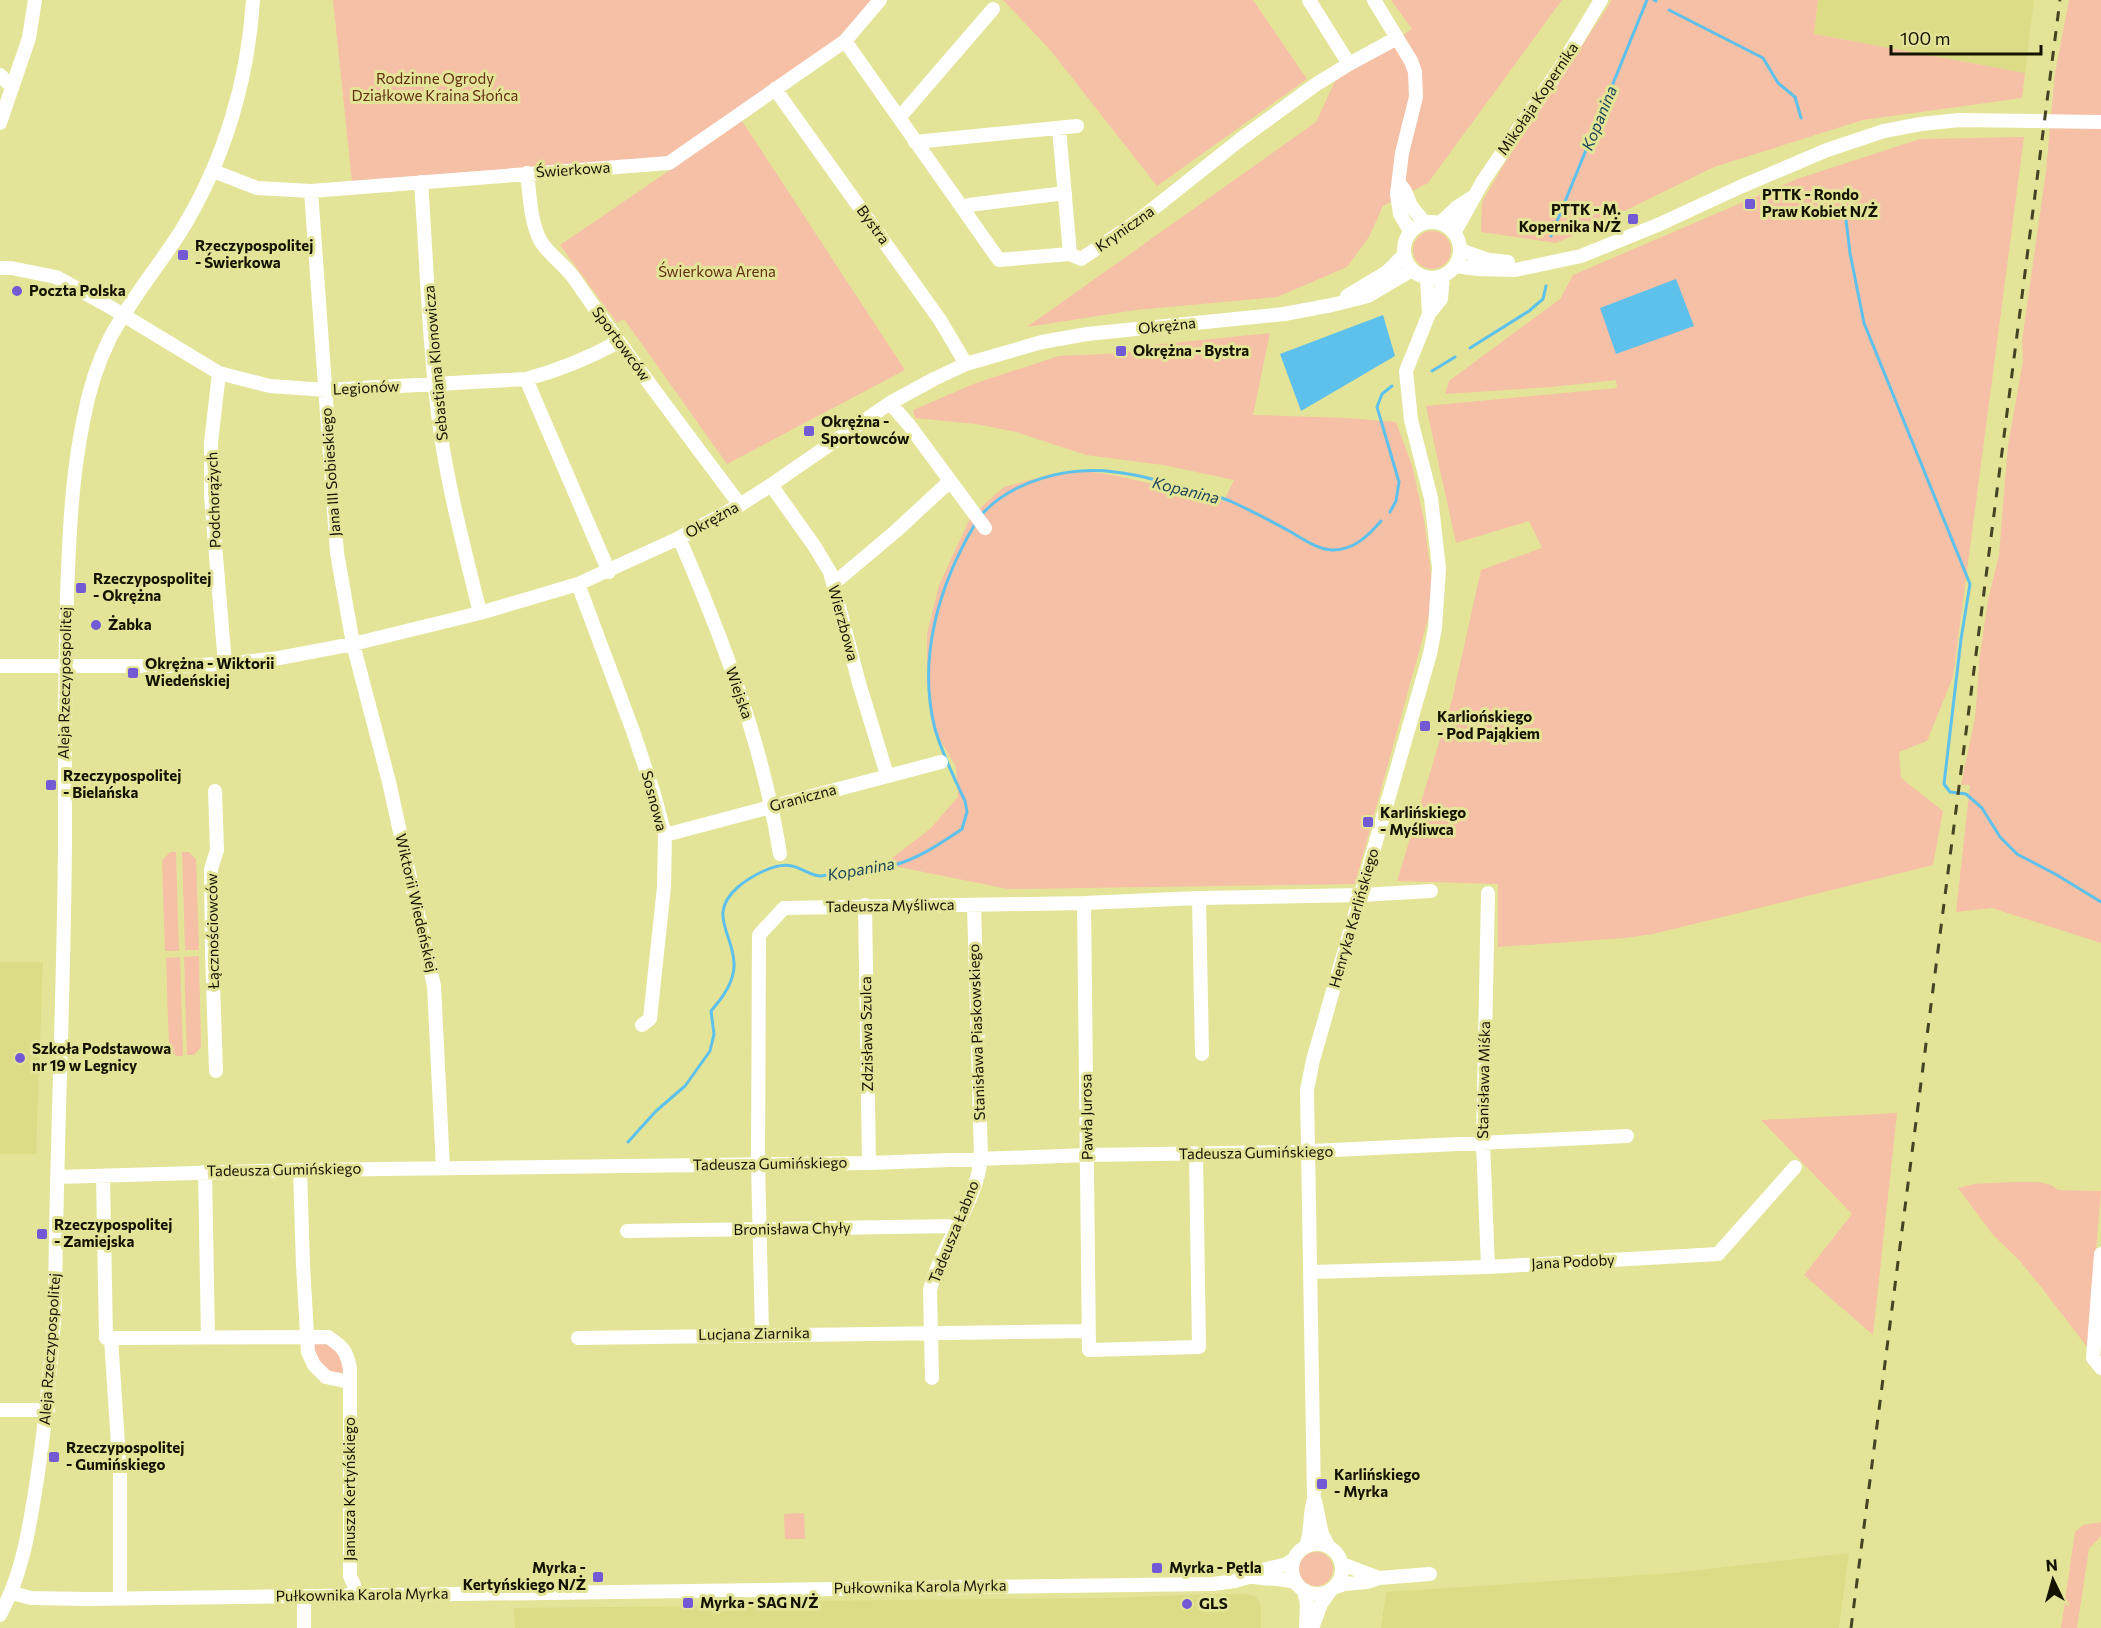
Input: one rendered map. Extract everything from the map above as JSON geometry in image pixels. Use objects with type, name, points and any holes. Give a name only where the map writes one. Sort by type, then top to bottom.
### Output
[{"type":"street","points":[[0,123],[29,38],[35,0]]},
{"type":"street","name":"Aleja Rzeczypospolitej","points":[[0,1615],[12,1593],[26,1548],[48,1410],[55,1309],[65,846],[66,666],[70,536],[79,442],[99,362],[123,316],[180,232],[213,171],[241,85],[249,48],[253,0]]},
{"type":"street","name":"Świerkowa","points":[[213,171],[257,188],[311,191],[669,163],[845,41],[879,0]]},
{"type":"street","points":[[1309,0],[1349,64]]},
{"type":"street","points":[[1374,0],[1411,61],[1415,72],[1416,97],[1402,153],[1397,194],[1398,206],[1410,231]]},
{"type":"street","name":"Mikołaja Kopernika","points":[[1454,233],[1473,197],[1560,68],[1601,0]]},
{"type":"street","points":[[899,118],[993,9]]},
{"type":"street","name":"Kryniczna","points":[[845,41],[999,260],[1070,254],[1081,259],[1139,220],[1241,139],[1349,64],[1397,38]]},
{"type":"street","points":[[0,75],[12,87]]},
{"type":"street","name":"Bystra","points":[[775,89],[940,320],[966,364]]},
{"type":"street","points":[[1455,266],[1515,270],[1581,256],[1660,224],[1827,150],[1884,131],[1959,120],[2101,122]]},
{"type":"street","points":[[915,142],[1077,126]]},
{"type":"street","points":[[1059,128],[1070,254]]},
{"type":"street","name":"Sportowców","points":[[527,173],[533,218],[539,238],[548,251],[571,273],[618,342],[740,505]]},
{"type":"street","name":"Sebastiana Klonowicza","points":[[421,182],[435,385],[441,437],[480,614]]},
{"type":"street","points":[[1399,183],[1411,206],[1424,222]]},
{"type":"street","name":"Jana III Sobieskiego","points":[[311,191],[337,553],[353,644]]},
{"type":"street","points":[[962,208],[969,205],[1065,193]]},
{"type":"street","name":"Mikołaja Kopernika","points":[[1440,223],[1456,208],[1473,197]]},
{"type":"street","points":[[1424,222],[1440,223],[1454,233],[1459,241],[1460,250],[1455,266],[1443,276],[1427,278],[1412,270],[1404,255],[1405,239],[1410,231],[1424,222]]},
{"type":"street","points":[[1460,250],[1498,262],[1537,265]]},
{"type":"street","name":"Okrężna","points":[[1332,305],[1387,272],[1404,255]]},
{"type":"street","name":"Legionów","points":[[0,268],[56,277],[219,373],[270,386],[326,390],[526,379],[582,362],[618,342]]},
{"type":"street","name":"Okrężna","points":[[0,666],[225,664],[279,658],[353,644],[480,614],[578,584],[609,572],[679,538],[740,505],[890,403],[966,364],[1042,342],[1087,334],[1284,314],[1332,305],[1368,296],[1412,270]]},
{"type":"street","name":"Henryka Karlińskiego","points":[[1306,1546],[1314,1499],[1307,1090],[1309,1076],[1430,654],[1435,628],[1439,568],[1434,518],[1411,420],[1406,371],[1430,314],[1441,299],[1443,276]]},
{"type":"street","name":"Henryka Karlińskiego","points":[[1427,278],[1430,314]]},
{"type":"street","name":"Podchorążych","points":[[219,373],[211,443],[211,496],[225,664]]},
{"type":"street","points":[[526,379],[609,572]]},
{"type":"street","points":[[890,403],[909,424],[985,528]]},
{"type":"street","points":[[833,584],[896,531],[950,481]]},
{"type":"street","name":"Wierzbowa","points":[[771,485],[830,572],[886,775]]},
{"type":"street","name":"Wiejska","points":[[679,538],[700,586],[742,700],[773,806],[780,854]]},
{"type":"street","name":"Sosnowa","points":[[578,584],[633,730],[654,794],[664,835],[664,887],[650,1019],[642,1025]]},
{"type":"street","name":"Wiktorii Wiedeńskiej","points":[[353,644],[389,782],[434,986],[443,1168]]},
{"type":"street","name":"Graniczna","points":[[664,835],[941,762]]},
{"type":"street","name":"Łącznościowców","points":[[215,791],[216,850],[211,868],[216,1071]]},
{"type":"street","name":"Tadeusza Myśliwca","points":[[762,1334],[758,1164],[759,935],[784,908],[1084,903],[1199,897],[1362,895],[1431,891]]},
{"type":"street","name":"Stanisława Miśka","points":[[1488,893],[1483,1142],[1488,1267]]},
{"type":"street","points":[[1199,897],[1202,1054]]},
{"type":"street","name":"Pawła Jurosa","points":[[1084,903],[1089,1331]]},
{"type":"street","name":"Zdzisława Szulca","points":[[865,905],[868,1163]]},
{"type":"street","name":"Stanisława Piaskowskiego","points":[[974,905],[981,1158]]},
{"type":"street","name":"Tadeusza Gumińskiego","points":[[57,1177],[300,1170],[868,1163],[1088,1155],[1196,1155],[1308,1152],[1627,1136]]},
{"type":"street","points":[[1089,1331],[1089,1350],[1199,1347],[1196,1155]]},
{"type":"street","name":"Tadeusza Łabno","points":[[932,1378],[930,1290],[933,1277],[980,1170],[981,1158]]},
{"type":"street","name":"Jana Podoby","points":[[1311,1272],[1488,1267],[1718,1254],[1795,1167]]},
{"type":"street","points":[[300,1170],[308,1352],[314,1365],[326,1377],[349,1382]]},
{"type":"street","points":[[205,1172],[208,1337]]},
{"type":"street","points":[[103,1176],[106,1338],[111,1338],[120,1475],[120,1599]]},
{"type":"street","name":"Bronisława Chyły","points":[[627,1231],[957,1226]]},
{"type":"street","points":[[2097,1363],[2101,1254]]},
{"type":"street","name":"Lucjana Ziarnika","points":[[578,1338],[1089,1331]]},
{"type":"street","name":"Janusza Kertyńskiego","points":[[111,1338],[328,1337],[347,1353],[350,1368],[350,1576],[355,1594]]},
{"type":"street","points":[[0,1410],[48,1410]]},
{"type":"street","name":"Henryka Karlińskiego","points":[[1314,1499],[1318,1508],[1322,1534],[1328,1546]]},
{"type":"street","points":[[1306,1628],[1307,1604],[1292,1571],[1294,1559],[1306,1546],[1318,1544],[1328,1546],[1336,1552],[1342,1564],[1343,1573],[1321,1604],[1312,1628]]},
{"type":"street","name":"Pułkownika Karola Myrka","points":[[12,1593],[31,1598],[120,1599],[1213,1584],[1252,1576],[1262,1570],[1287,1564],[1294,1559]]},
{"type":"street","points":[[1342,1564],[1379,1578]]},
{"type":"street","points":[[1300,1587],[1315,1594],[1344,1584],[1367,1582],[1379,1578],[1430,1574]]},
{"type":"street","name":"Pułkownika Karola Myrka","points":[[1252,1576],[1282,1578],[1300,1587]]},
{"type":"street","points":[[304,1596],[304,1628]]},
{"type":"shaded area","points":[[1818,0],[2034,0],[2025,73],[1814,34]]},
{"type":"shaded area","name":"Szkoła Podstawowa nr 19 w Legnicy","points":[[0,962],[43,962],[36,1154],[0,1154]]},
{"type":"shaded area","points":[[1849,1553],[1839,1628],[1381,1628],[1386,1592],[1672,1573]]},
{"type":"shaded area","points":[[1248,1594],[1256,1597],[1261,1605],[1261,1628],[515,1628],[514,1608],[711,1606],[797,1601],[1108,1598]]},
{"type":"green space","name":"Rodzinne Ogrody Działkowe Kraina Słońca","points":[[333,0],[872,0],[838,38],[667,159],[352,182]]},
{"type":"green space","points":[[1003,0],[1253,0],[1307,79],[1157,186],[1051,51]]},
{"type":"green space","points":[[1391,0],[1562,0],[1428,183],[1383,206],[1369,237],[1347,267],[1277,297],[1136,310],[1027,327],[1316,122],[1335,81],[1412,29]]},
{"type":"green space","points":[[1612,0],[1818,0],[1814,34],[2025,73],[2022,98],[1863,120],[1714,167],[1556,243],[1481,232],[1482,202],[1503,166]]},
{"type":"green space","points":[[2069,0],[2101,0],[2101,943],[1992,908],[1956,912],[1970,785],[1961,785],[1975,718],[1980,655],[1988,600],[1999,555],[2008,445],[2023,361],[2022,341],[2046,171],[2055,73]]},
{"type":"green space","name":"Świerkowa Arena","points":[[742,121],[905,370],[727,464],[624,319],[617,323],[560,245]]},
{"type":"green space","points":[[2024,137],[1953,677],[1927,741],[1899,752],[1901,778],[1943,811],[1933,865],[1653,934],[1498,947],[1498,884],[1397,881],[1452,700],[1481,570],[1542,548],[1529,521],[1456,543],[1426,406],[1617,388],[1616,380],[1445,394],[1449,381],[1560,299],[1573,275],[1797,179],[1920,139]]},
{"type":"green space","points":[[1432,231],[1445,237],[1451,250],[1445,263],[1432,269],[1419,263],[1413,250],[1419,237]]},
{"type":"green space","points":[[1270,333],[1253,415],[1396,422],[1412,465],[1424,520],[1434,597],[1355,884],[1008,889],[884,864],[930,829],[958,797],[956,767],[932,726],[927,680],[927,634],[939,585],[971,516],[1004,487],[1051,474],[1086,471],[1118,476],[1224,501],[1234,480],[1163,465],[1086,455],[1016,432],[976,424],[915,418],[913,410],[976,383],[1059,356],[1125,353],[1152,345]]},
{"type":"green space","points":[[170,852],[176,852],[179,951],[165,951],[162,861]]},
{"type":"green space","points":[[182,852],[189,852],[196,859],[199,950],[185,950]]},
{"type":"green space","points":[[199,956],[201,1047],[194,1055],[187,1055],[184,957]]},
{"type":"green space","points":[[180,957],[183,1056],[176,1056],[169,1048],[166,958]]},
{"type":"green space","points":[[1897,1113],[1873,1335],[1804,1275],[1852,1214],[1761,1120]]},
{"type":"green space","points":[[2038,1182],[2051,1185],[2058,1190],[2101,1191],[2088,1348],[2019,1260],[1993,1235],[1958,1188],[1974,1184]]},
{"type":"green space","points":[[312,1341],[326,1343],[335,1348],[341,1357],[345,1371],[333,1372],[315,1360]]},
{"type":"green space","points":[[804,1513],[805,1539],[785,1539],[784,1514]]},
{"type":"green space","points":[[2101,1522],[2101,1536],[2089,1549],[2077,1628],[2061,1628],[2075,1532],[2083,1525]]},
{"type":"green space","points":[[1316,1552],[1328,1557],[1333,1569],[1328,1581],[1316,1586],[1304,1581],[1299,1569],[1304,1557]]},
{"type":"water","points":[[1676,279],[1694,326],[1616,354],[1600,308]]},
{"type":"water","points":[[1383,315],[1395,356],[1301,411],[1280,354]]},
{"type":"waterway","name":"Kopanina","points":[[1551,236],[1647,0]]},
{"type":"waterway","points":[[1669,10],[1763,58],[1778,83],[1795,97],[1801,118]]},
{"type":"waterway","points":[[1846,220],[1864,323],[1970,584],[1961,639],[1944,784],[1950,792],[1966,794],[1982,808],[2000,837],[2017,854],[2101,902]]},
{"type":"waterway","name":"Kopanina","points":[[1470,348],[1529,311],[1543,299],[1546,286]]},
{"type":"waterway","name":"Kopanina","points":[[1432,371],[1455,357]]},
{"type":"waterway","name":"Kopanina","points":[[1390,512],[1396,501],[1399,482],[1377,407],[1382,394],[1392,386]]},
{"type":"waterway","name":"Kopanina","points":[[981,515],[994,503],[1025,484],[1060,474],[1097,471],[1139,476],[1217,496],[1326,549],[1340,550],[1354,545],[1366,537],[1381,521]]},
{"type":"waterway","name":"Kopanina","points":[[628,1142],[656,1111],[685,1086],[710,1051],[714,1034],[711,1011],[727,988],[734,970],[733,952],[724,924],[724,906],[738,887],[756,875],[785,865],[821,876],[894,865],[921,855],[962,829],[967,812],[965,801],[935,729],[930,702],[930,649],[942,597],[962,547],[975,524]]},
{"type":"railway","points":[[1851,1628],[2060,0]]},
{"type":"place","name":"PTTK - Rondo Praw Kobiet N/Ż","points":[[1750,204]]},
{"type":"place","name":"PTTK - M. Kopernika N/Ż","points":[[1633,219]]},
{"type":"place","name":"Rzeczypospolitej - Świerkowa","points":[[183,255]]},
{"type":"place","name":"Poczta Polska","points":[[17,291]]},
{"type":"place","name":"Okrężna - Bystra","points":[[1121,351]]},
{"type":"place","name":"Okrężna - Sportowców","points":[[809,431]]},
{"type":"place","name":"Rzeczypospolitej - Okrężna","points":[[81,588]]},
{"type":"place","name":"Żabka","points":[[96,625]]},
{"type":"place","name":"Okrężna - Wiktorii Wiedeńskiej","points":[[133,673]]},
{"type":"place","name":"Karliońskiego - Pod Pająkiem","points":[[1425,726]]},
{"type":"place","name":"Rzeczypospolitej - Bielańska","points":[[51,785]]},
{"type":"place","name":"Karlińskiego - Myśliwca","points":[[1368,822]]},
{"type":"place","name":"Szkoła Podstawowa nr 19 w Legnicy","points":[[20,1058]]},
{"type":"place","name":"Rzeczypospolitej - Zamiejska","points":[[42,1234]]},
{"type":"place","name":"Rzeczypospolitej - Gumińskiego","points":[[54,1457]]},
{"type":"place","name":"Karlińskiego - Myrka","points":[[1322,1484]]},
{"type":"place","name":"Myrka - Pętla","points":[[1157,1568]]},
{"type":"place","name":"Myrka - Kertyńskiego N/Ż","points":[[598,1577]]},
{"type":"place","name":"Myrka - SAG N/Ż","points":[[688,1603]]},
{"type":"place","name":"GLS","points":[[1187,1604]]}]
